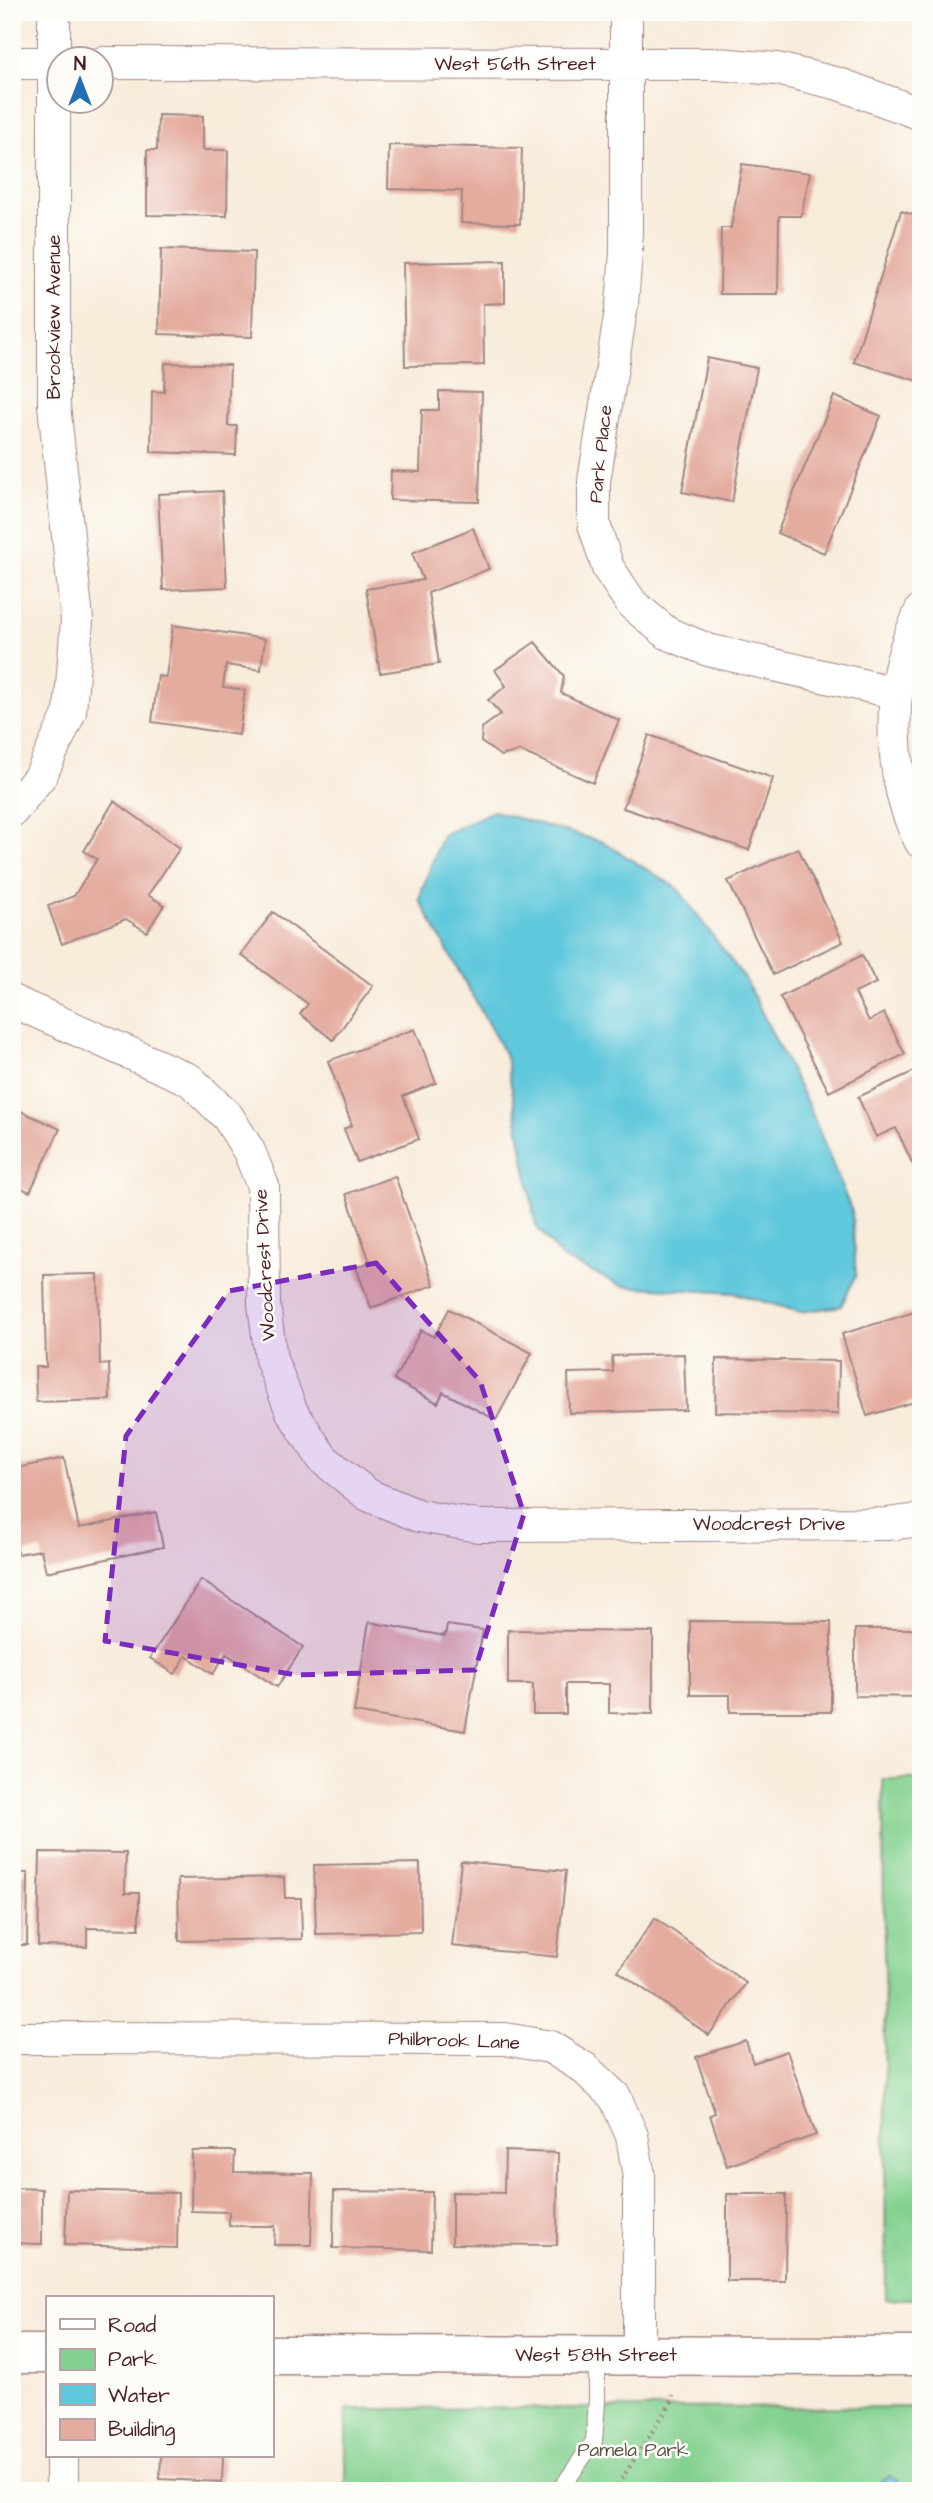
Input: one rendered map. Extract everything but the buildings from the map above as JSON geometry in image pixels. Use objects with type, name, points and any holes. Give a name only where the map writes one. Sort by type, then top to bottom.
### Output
[{"type":"street","name":"Brookview Avenue","points":[[54,12],[56,46]]},
{"type":"street","name":"Park Place","points":[[626,12],[626,253],[622,304],[594,481],[594,524],[608,568],[632,604],[667,633],[708,650],[897,693]]},
{"type":"street","points":[[12,63],[46,63]]},
{"type":"street","name":"West 56th Street","points":[[116,63],[718,64],[777,69],[839,84],[921,114]]},
{"type":"street","name":"Brookview Avenue","points":[[12,811],[41,775],[70,712],[77,620],[54,405],[57,116]]},
{"type":"street","points":[[921,610],[904,652],[894,710],[897,768],[911,824],[921,842]]},
{"type":"street","name":"Woodcrest Drive","points":[[12,1001],[190,1080],[228,1116],[249,1151],[263,1186],[264,1304],[271,1359],[292,1412],[323,1458],[368,1495],[419,1516],[478,1526],[887,1524],[921,1520]]},
{"type":"street","name":"Philbrook Lane","points":[[12,2038],[505,2039],[550,2047],[584,2068],[615,2097],[632,2136],[639,2177],[656,2356]]},
{"type":"street","points":[[12,2354],[46,2354]]},
{"type":"street","name":"West 58th Street","points":[[273,2355],[921,2356]]},
{"type":"street","points":[[62,2458],[62,2491]]},
{"type":"lane","points":[[557,2491],[594,2441],[597,2356]]},
{"type":"path","points":[[614,2491],[673,2401],[656,2356]]},
{"type":"highlighted area","points":[[376,1263],[480,1381],[524,1514],[475,1670],[296,1675],[105,1641],[126,1436],[229,1291]]},
{"type":"green space","points":[[883,1779],[921,1779],[921,2299],[886,2299]]},
{"type":"green space","name":"Pamela Park","points":[[921,2407],[921,2491],[346,2491],[346,2409]]},
{"type":"water","points":[[493,811],[603,842],[678,889],[745,979],[811,1111],[852,1212],[856,1275],[841,1306],[800,1312],[734,1293],[622,1286],[562,1258],[536,1226],[506,1056],[419,899],[442,835]]},
{"type":"water","points":[[890,2476],[912,2491],[866,2491]]}]
